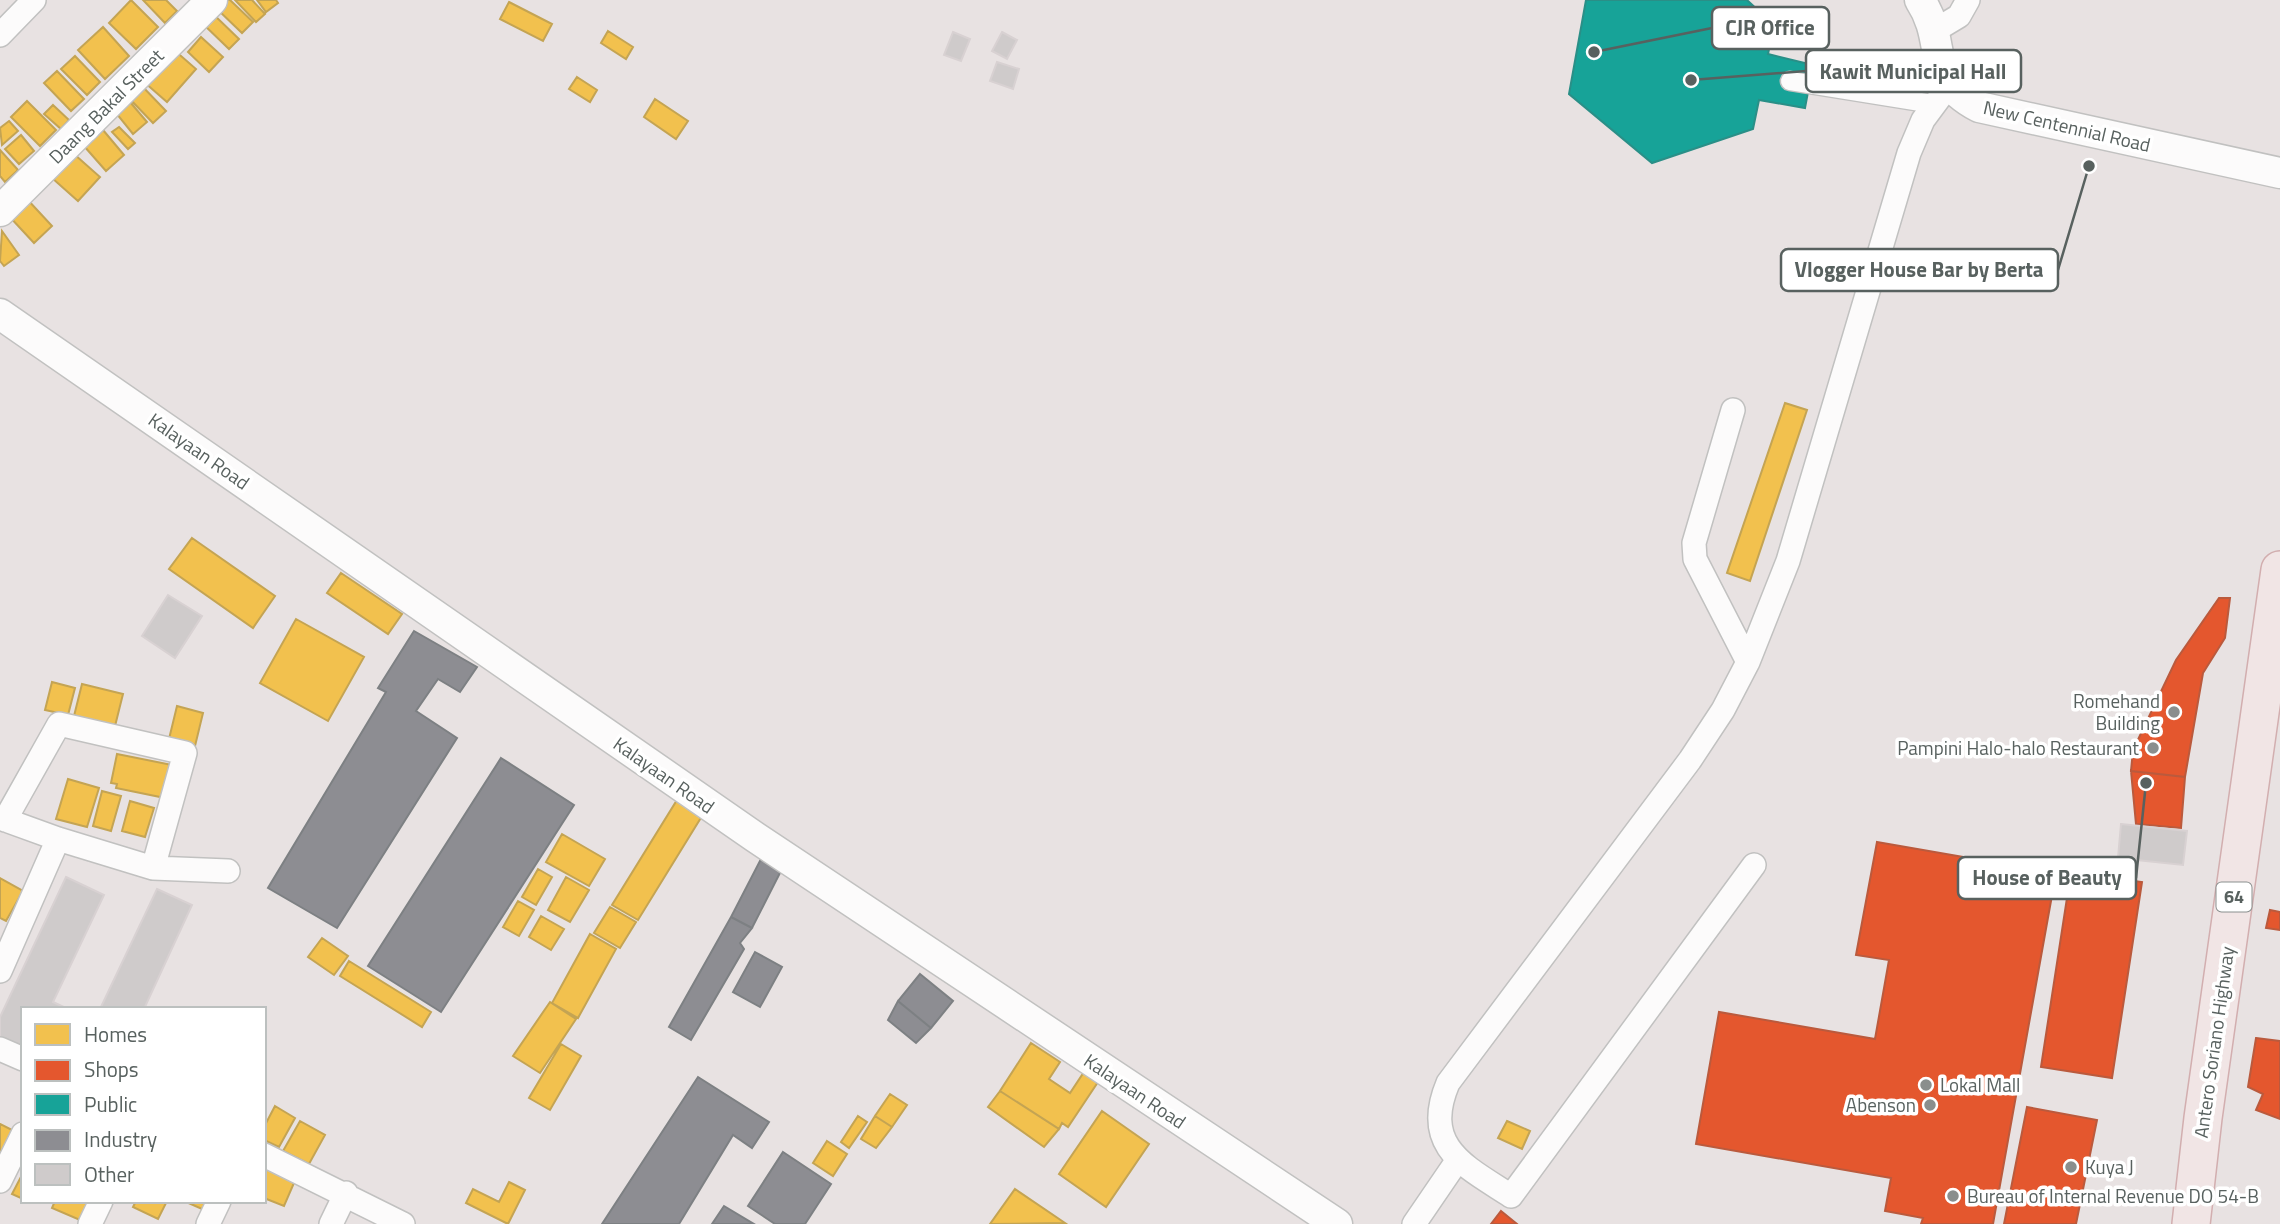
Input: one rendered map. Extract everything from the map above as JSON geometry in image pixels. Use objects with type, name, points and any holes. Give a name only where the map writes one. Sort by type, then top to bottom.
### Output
[{"type":"main road","name":"Antero Soriano Highway","points":[[2191,1224],[2203,1118],[2280,570]]},
{"type":"street","points":[[0,35],[34,0]]},
{"type":"street","name":"Daang Bakal Street","points":[[0,211],[212,0]]},
{"type":"street","points":[[1755,865],[1511,1196],[1457,1161],[1442,1136],[1439,1119],[1441,1100],[1454,1073],[1690,760],[1748,662],[1788,561],[1909,153],[1941,95],[1934,31],[1929,13],[1920,0]]},
{"type":"street","points":[[1934,31],[1959,16],[1968,0]]},
{"type":"street","points":[[1790,81],[1941,95]]},
{"type":"street","name":"New Centennial Road","points":[[1941,95],[1968,101],[1996,112],[2280,173]]},
{"type":"street","name":"Kalayaan Road","points":[[0,314],[755,837],[1337,1224]]},
{"type":"street","points":[[1733,410],[1694,543],[1695,559],[1748,662]]},
{"type":"street","points":[[153,868],[186,753],[59,724],[3,819],[153,868],[228,871]]},
{"type":"street","points":[[0,971],[58,839]]},
{"type":"street","points":[[0,1049],[21,1058]]},
{"type":"street","points":[[0,1181],[21,1137]]},
{"type":"street","points":[[266,1156],[346,1193],[403,1224]]},
{"type":"street","points":[[1414,1224],[1457,1161]]},
{"type":"street","points":[[331,1224],[346,1193]]},
{"type":"street","points":[[90,1224],[100,1203]]},
{"type":"street","points":[[208,1224],[218,1203]]},
{"type":"building: Homes","points":[[131,0],[158,27],[136,49],[109,23]]},
{"type":"building: Homes","points":[[143,0],[166,0],[177,11],[165,23]]},
{"type":"building: Homes","points":[[225,0],[230,0],[253,22],[242,33],[217,9]]},
{"type":"building: Homes","points":[[235,0],[252,0],[265,14],[256,22]]},
{"type":"building: Homes","points":[[257,0],[276,0],[278,3],[266,12]]},
{"type":"building: Homes","points":[[509,2],[552,24],[543,41],[500,19]]},
{"type":"building: Homes","points":[[211,12],[239,39],[229,49],[201,22]]},
{"type":"building: Homes","points":[[103,27],[129,56],[105,79],[78,50]]},
{"type":"building: Homes","points":[[608,31],[633,47],[626,59],[601,43]]},
{"type":"building: Homes","points":[[201,37],[223,57],[209,72],[188,52]]},
{"type":"building: Homes","points":[[173,49],[196,69],[167,102],[144,82]]},
{"type":"building: Homes","points":[[75,56],[100,82],[87,95],[61,69]]},
{"type":"building: Homes","points":[[57,71],[84,99],[71,111],[44,83]]},
{"type":"building: Homes","points":[[577,77],[597,90],[590,102],[569,89]]},
{"type":"building: Homes","points":[[140,84],[166,111],[153,123],[127,96]]},
{"type":"building: Homes","points":[[655,99],[688,121],[676,139],[644,117]]},
{"type":"building: Homes","points":[[27,101],[56,130],[40,146],[11,117]]},
{"type":"building: Homes","points":[[130,102],[147,122],[133,134],[116,113]]},
{"type":"building: Homes","points":[[53,105],[69,120],[61,129],[44,114]]},
{"type":"building: Homes","points":[[9,121],[18,131],[2,145],[0,128]]},
{"type":"building: Homes","points":[[119,127],[135,143],[128,149],[112,132]]},
{"type":"building: Homes","points":[[103,130],[124,155],[106,171],[84,146]]},
{"type":"building: Homes","points":[[21,135],[34,151],[19,164],[5,149]]},
{"type":"building: Homes","points":[[0,150],[18,170],[5,182],[0,176]]},
{"type":"building: Homes","points":[[74,154],[100,177],[78,201],[52,178]]},
{"type":"building: Homes","points":[[26,198],[52,226],[34,243],[8,215]]},
{"type":"building: Homes","points":[[2,231],[19,255],[4,266],[0,261]]},
{"type":"building: Homes","points":[[1785,403],[1807,410],[1750,581],[1727,573]]},
{"type":"building: Homes","points":[[192,538],[275,596],[253,628],[169,569]]},
{"type":"building: Homes","points":[[341,573],[402,614],[388,634],[327,593]]},
{"type":"building: Homes","points":[[296,619],[364,657],[328,721],[260,683]]},
{"type":"building: Homes","points":[[52,682],[75,688],[68,715],[45,710]]},
{"type":"building: Homes","points":[[82,684],[123,694],[115,726],[74,716]]},
{"type":"building: Homes","points":[[177,706],[203,713],[195,746],[169,739]]},
{"type":"building: Homes","points":[[117,754],[172,765],[165,798],[116,788],[117,784],[111,783]]},
{"type":"building: Homes","points":[[68,779],[99,788],[87,827],[56,819]]},
{"type":"building: Homes","points":[[102,791],[121,796],[111,831],[93,826]]},
{"type":"building: Homes","points":[[677,800],[702,816],[638,920],[612,905]]},
{"type":"building: Homes","points":[[130,801],[154,808],[145,837],[122,831]]},
{"type":"building: Homes","points":[[562,834],[605,859],[589,886],[546,862]]},
{"type":"building: Homes","points":[[538,869],[552,877],[536,905],[522,897]]},
{"type":"building: Homes","points":[[566,877],[589,890],[570,922],[548,910]]},
{"type":"building: Homes","points":[[0,878],[23,891],[6,921],[0,918]]},
{"type":"building: Homes","points":[[518,901],[534,910],[519,936],[503,927]]},
{"type":"building: Homes","points":[[610,907],[636,922],[620,948],[594,933]]},
{"type":"building: Homes","points":[[541,916],[564,929],[551,950],[529,937]]},
{"type":"building: Homes","points":[[590,934],[616,949],[578,1018],[552,1003]]},
{"type":"building: Homes","points":[[322,938],[348,956],[334,975],[308,957]]},
{"type":"building: Homes","points":[[349,961],[431,1012],[422,1027],[340,976]]},
{"type":"building: Homes","points":[[550,1002],[576,1019],[540,1073],[513,1056]]},
{"type":"building: Homes","points":[[1031,1043],[1060,1062],[1049,1079],[1070,1093],[1084,1072],[1098,1082],[1068,1127],[1062,1123],[1059,1129],[1000,1091]]},
{"type":"building: Homes","points":[[561,1044],[581,1056],[550,1110],[529,1098]]},
{"type":"building: Homes","points":[[1000,1091],[1059,1129],[1044,1147],[988,1107]]},
{"type":"building: Homes","points":[[890,1094],[907,1105],[892,1127],[875,1116]]},
{"type":"building: Homes","points":[[275,1106],[295,1118],[279,1147],[266,1141],[266,1123]]},
{"type":"building: Homes","points":[[1102,1111],[1149,1144],[1106,1207],[1059,1174]]},
{"type":"building: Homes","points":[[858,1116],[867,1122],[849,1148],[841,1142]]},
{"type":"building: Homes","points":[[875,1116],[892,1127],[876,1148],[861,1139]]},
{"type":"building: Homes","points":[[300,1121],[325,1135],[309,1164],[283,1151]]},
{"type":"building: Homes","points":[[1507,1121],[1530,1131],[1522,1149],[1498,1138]]},
{"type":"building: Homes","points":[[0,1124],[12,1130],[0,1155]]},
{"type":"building: Homes","points":[[827,1141],[847,1154],[833,1176],[813,1163]]},
{"type":"building: Homes","points":[[266,1163],[297,1176],[284,1206],[266,1199]]},
{"type":"building: Homes","points":[[21,1177],[21,1198],[12,1194]]},
{"type":"building: Homes","points":[[509,1182],[525,1190],[508,1224],[466,1203],[473,1189],[499,1202]]},
{"type":"building: Homes","points":[[1015,1189],[1065,1223],[990,1224]]},
{"type":"building: Homes","points":[[54,1203],[95,1203],[87,1223],[52,1208]]},
{"type":"building: Homes","points":[[135,1203],[166,1203],[158,1219],[133,1207]]},
{"type":"building: Homes","points":[[188,1203],[215,1203],[211,1213]]},
{"type":"building: Shops","name":"Romehand Building","points":[[2219,598],[2230,598],[2225,638],[2203,673],[2185,777],[2131,771],[2133,750],[2176,660]]},
{"type":"building: Shops","points":[[2131,771],[2185,777],[2181,828],[2136,824]]},
{"type":"building: Shops","points":[[1877,842],[2056,873],[1993,1224],[1921,1224],[1923,1218],[1885,1211],[1891,1178],[1696,1144],[1719,1012],[1875,1039],[1889,960],[1856,955]]},
{"type":"building: Shops","points":[[2071,872],[2142,882],[2112,1078],[2041,1067]]},
{"type":"building: Shops","points":[[2270,910],[2280,912],[2280,930],[2266,928]]},
{"type":"building: Shops","points":[[2256,1038],[2280,1041],[2280,1119],[2256,1110],[2263,1094],[2248,1087]]},
{"type":"building: Shops","points":[[2027,1107],[2097,1120],[2076,1224],[2004,1224]]},
{"type":"building: Shops","points":[[1501,1211],[1517,1224],[1491,1224]]},
{"type":"building: Public","points":[[1586,0],[1747,0],[1774,25],[1768,54],[1813,65],[1805,108],[1759,100],[1753,129],[1652,163],[1569,94]]},
{"type":"building: Industry","points":[[414,631],[477,667],[460,692],[438,679],[416,711],[457,738],[337,928],[268,888],[386,692],[378,688]]},
{"type":"building: Industry","points":[[501,758],[574,805],[441,1012],[368,966]]},
{"type":"building: Industry","points":[[762,857],[783,867],[752,928],[731,917]]},
{"type":"building: Industry","points":[[731,917],[752,928],[740,943],[744,949],[691,1040],[669,1027]]},
{"type":"building: Industry","points":[[755,952],[782,967],[760,1007],[733,992]]},
{"type":"building: Industry","points":[[920,974],[953,1001],[931,1028],[898,1001]]},
{"type":"building: Industry","points":[[898,1001],[931,1028],[916,1043],[888,1020]]},
{"type":"building: Industry","points":[[698,1077],[769,1122],[752,1148],[733,1135],[679,1224],[602,1224]]},
{"type":"building: Industry","points":[[783,1152],[831,1184],[805,1224],[775,1224],[748,1206]]},
{"type":"building: Industry","points":[[724,1206],[754,1224],[712,1224]]},
{"type":"building: Other","points":[[953,32],[970,39],[961,61],[944,55]]},
{"type":"building: Other","points":[[1002,32],[1017,40],[1007,59],[992,51]]},
{"type":"building: Other","points":[[997,62],[1019,69],[1013,89],[990,81]]},
{"type":"building: Other","points":[[168,595],[202,616],[175,658],[142,636]]},
{"type":"building: Other","points":[[2121,824],[2187,831],[2183,865],[2118,858]]},
{"type":"building: Other","points":[[66,877],[104,895],[53,1002],[64,1007],[21,1007],[21,1046],[0,1037],[0,1017]]},
{"type":"building: Other","points":[[157,889],[192,905],[145,1007],[101,1007]]},
{"type":"place","name":"CJR Office","points":[[1594,52]]},
{"type":"place","name":"Kawit Municipal Hall","points":[[1691,80]]},
{"type":"place","name":"Vlogger House Bar by Berta","points":[[2089,166]]},
{"type":"place","name":"Romehand Building","points":[[2174,712]]},
{"type":"place","name":"Pampini Halo-halo Restaurant","points":[[2153,748]]},
{"type":"place","name":"House of Beauty","points":[[2146,783]]},
{"type":"place","name":"Lokal Mall","points":[[1926,1085]]},
{"type":"place","name":"Abenson","points":[[1930,1105]]},
{"type":"place","name":"Kuya J","points":[[2071,1167]]},
{"type":"place","name":"Bureau of Internal Revenue DO 54-B","points":[[1953,1196]]}]
